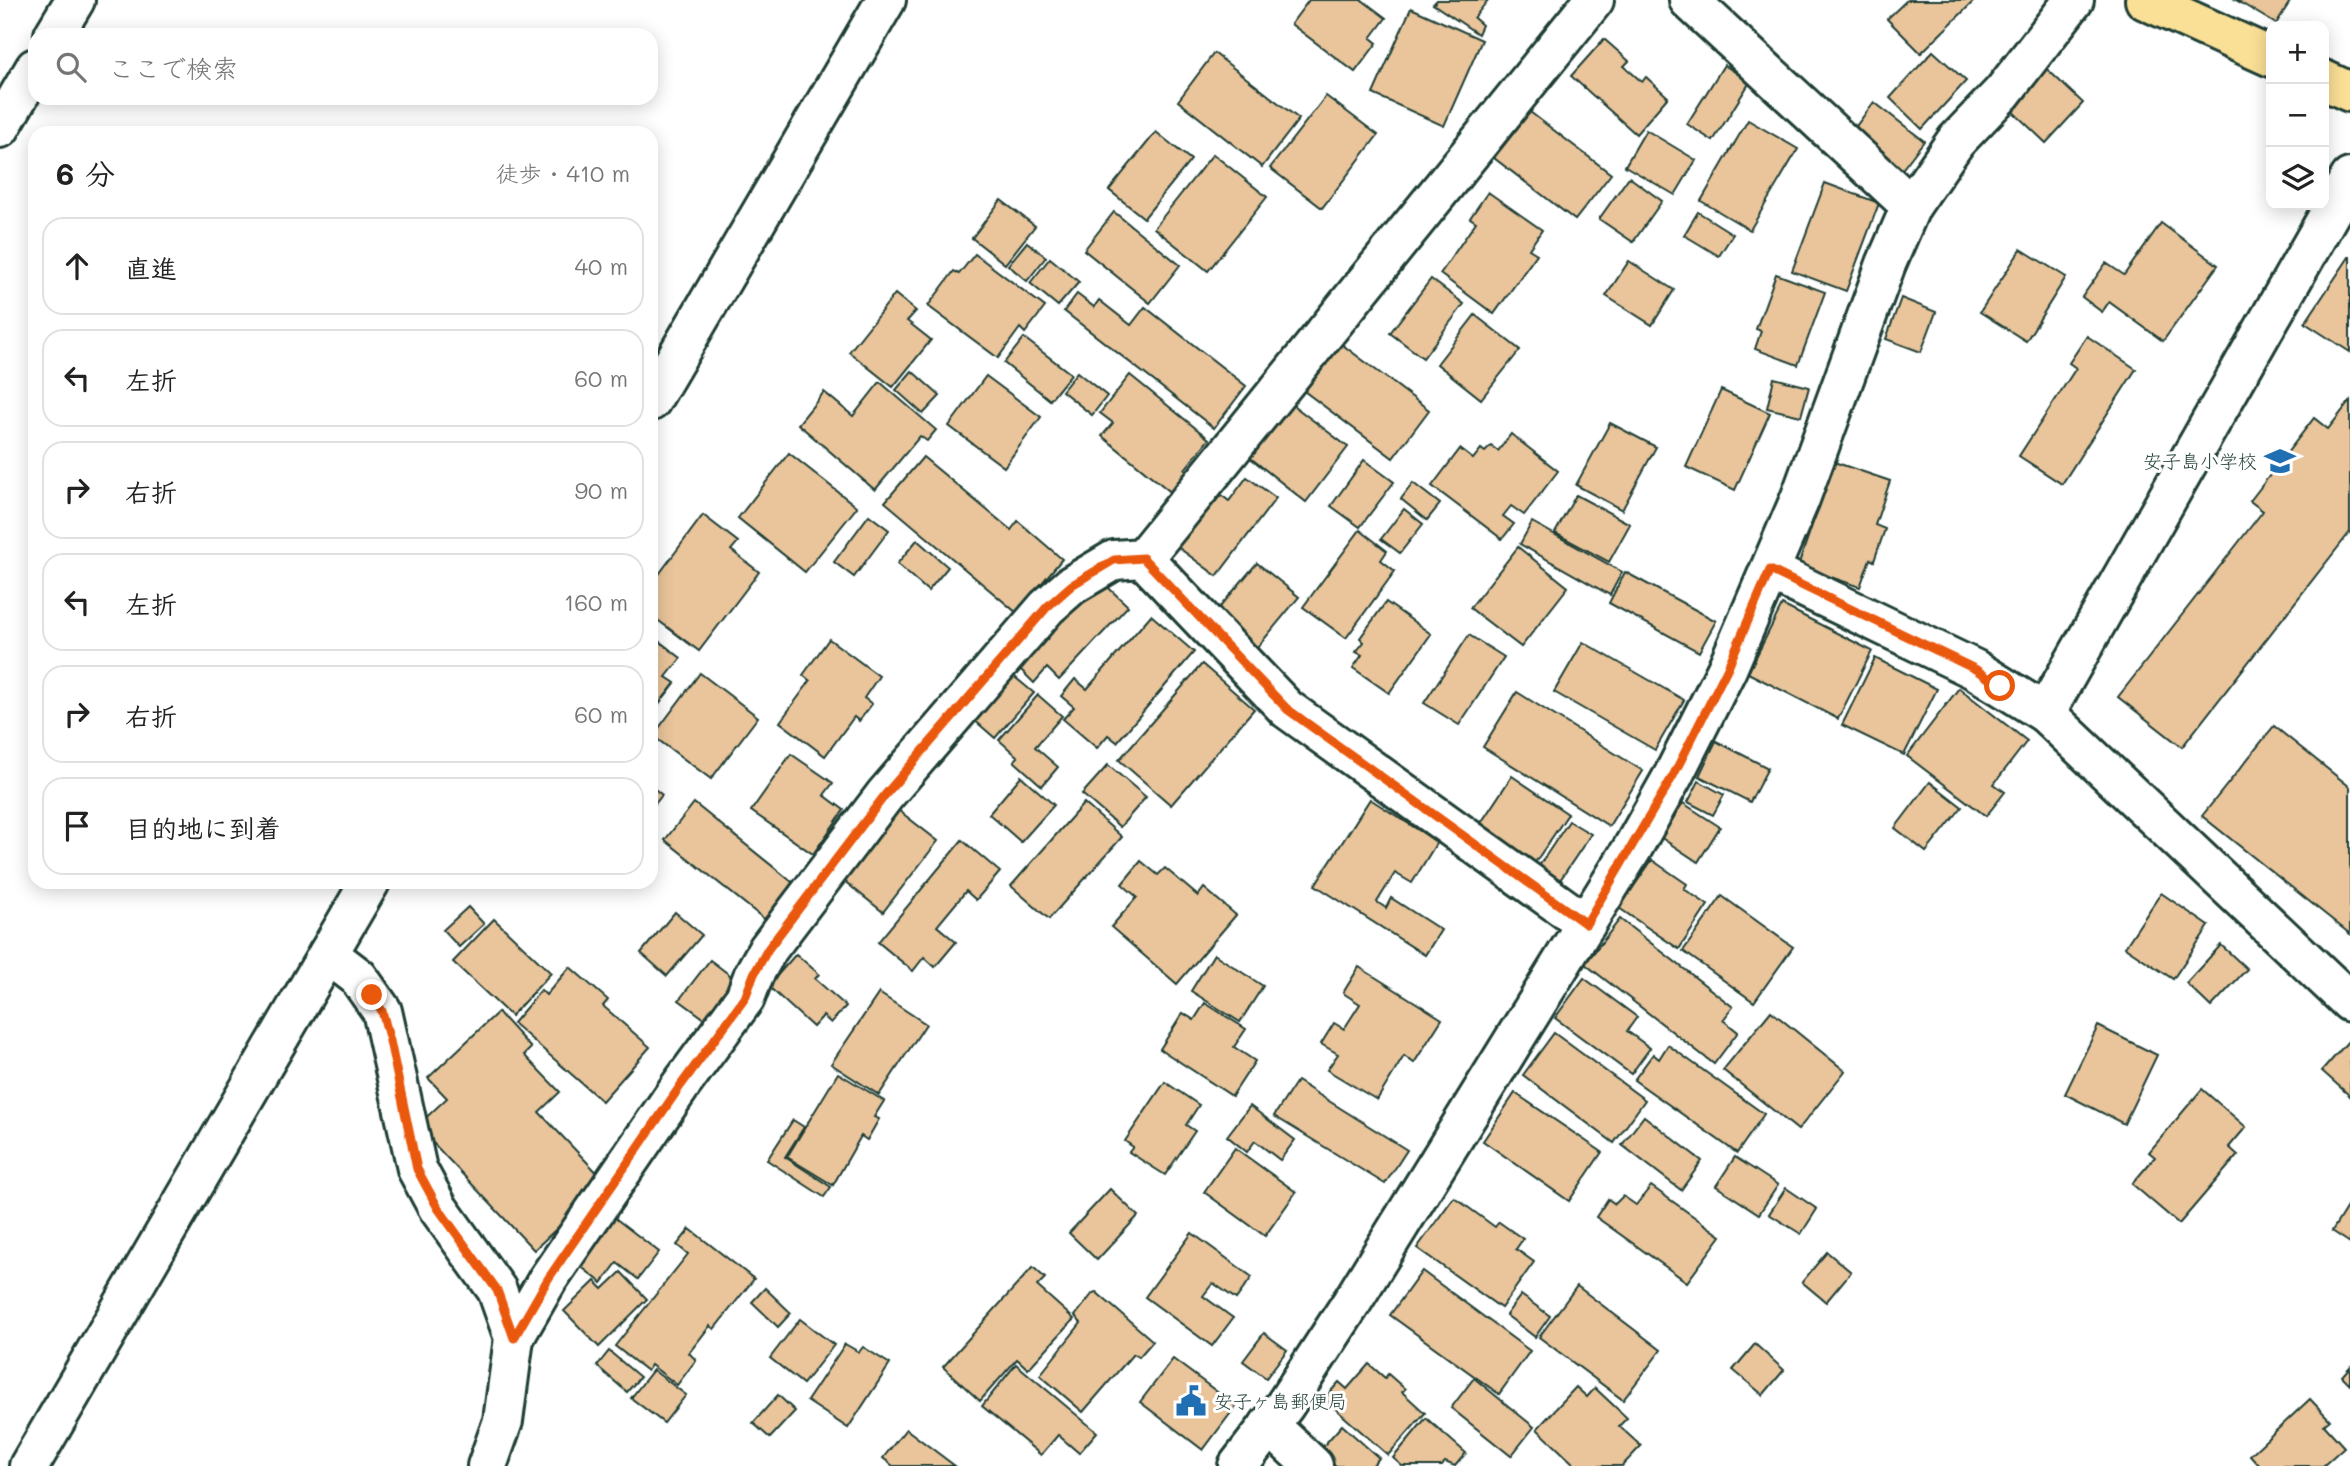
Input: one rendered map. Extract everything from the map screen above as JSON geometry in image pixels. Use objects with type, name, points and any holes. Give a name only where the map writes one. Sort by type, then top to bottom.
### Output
[{"type":"main road","points":[[2146,0],[2266,55]]},
{"type":"main road","points":[[2329,82],[2350,92]]},
{"type":"street","points":[[58,28],[75,0]]},
{"type":"street","points":[[658,389],[886,0]]},
{"type":"street","points":[[487,1466],[503,1420],[514,1338],[548,1279],[681,1085],[745,998],[768,949],[885,795],[1047,607],[1072,585],[1114,560],[1143,558],[1594,0]]},
{"type":"street","points":[[1689,0],[1911,206]]},
{"type":"street","points":[[1238,1466],[1352,1303],[1586,924],[1673,776],[1727,669],[1800,499],[1886,264],[1911,206],[1956,141],[2003,92],[2074,0]]},
{"type":"street","points":[[0,128],[28,80]]},
{"type":"street","points":[[2045,713],[2350,178]]},
{"type":"street","points":[[1143,558],[1287,709],[1586,924]]},
{"type":"street","points":[[1770,570],[1975,669],[2045,713],[2350,1002]]},
{"type":"street","points":[[29,1466],[366,889]]},
{"type":"street","points":[[328,954],[358,977],[382,1011],[417,1169],[438,1208],[497,1290],[514,1338]]},
{"type":"street","points":[[1269,1425],[1313,1466]]},
{"type":"building","points":[[1309,0],[1362,0],[1386,18],[1371,38],[1377,43],[1355,72],[1291,24]]},
{"type":"building","points":[[1437,0],[1488,0],[1474,18],[1482,25],[1478,34],[1433,4]]},
{"type":"building","points":[[1907,0],[1975,0],[1921,53],[1887,19]]},
{"type":"building","points":[[2236,0],[2291,0],[2278,21],[2271,21]]},
{"type":"building","points":[[1411,8],[1482,40],[1444,126],[1373,94]]},
{"type":"building","points":[[1604,39],[1629,61],[1624,66],[1642,82],[1646,77],[1668,97],[1636,134],[1571,76]]},
{"type":"building","points":[[1933,51],[1966,81],[1922,129],[1890,98]]},
{"type":"building","points":[[1214,53],[1299,119],[1262,167],[1178,101]]},
{"type":"building","points":[[1724,65],[1750,82],[1713,141],[1687,124]]},
{"type":"building","points":[[2047,69],[2083,103],[2046,143],[2010,109]]},
{"type":"building","points":[[1326,96],[1378,135],[1322,208],[1270,168]]},
{"type":"building","points":[[1874,102],[1924,141],[1897,176],[1854,129]]},
{"type":"building","points":[[1530,112],[1611,174],[1575,220],[1494,158]]},
{"type":"building","points":[[1748,120],[1798,149],[1750,230],[1701,201]]},
{"type":"building","points":[[1646,130],[1696,160],[1675,195],[1625,166]]},
{"type":"building","points":[[1156,132],[1191,160],[1144,218],[1109,190]]},
{"type":"building","points":[[1213,154],[1267,197],[1208,271],[1154,228]]},
{"type":"building","points":[[1629,177],[1662,201],[1633,242],[1599,219]]},
{"type":"building","points":[[1825,183],[1879,203],[1846,291],[1792,271]]},
{"type":"building","points":[[1488,192],[1542,230],[1529,249],[1537,254],[1494,314],[1440,274],[1476,222],[1470,218]]},
{"type":"building","points":[[1001,200],[1035,226],[1005,264],[972,238]]},
{"type":"building","points":[[1114,212],[1180,265],[1150,303],[1084,250]]},
{"type":"building","points":[[1698,212],[1733,234],[1719,256],[1684,235]]},
{"type":"building","points":[[2161,223],[2218,265],[2163,341],[2109,302],[2102,312],[2082,297],[2106,263],[2124,275]]},
{"type":"building","points":[[1027,242],[1046,257],[1027,281],[1008,265]]},
{"type":"building","points":[[2021,249],[2066,277],[2026,341],[1980,312]]},
{"type":"building","points":[[975,254],[1045,307],[1025,333],[1020,328],[998,358],[928,306],[954,271],[959,274]]},
{"type":"building","points":[[2350,257],[2350,352],[2305,323]]},
{"type":"building","points":[[1050,258],[1079,282],[1058,306],[1030,283]]},
{"type":"building","points":[[1629,261],[1674,290],[1652,325],[1606,296]]},
{"type":"building","points":[[1776,274],[1825,292],[1798,365],[1755,349],[1761,331],[1756,329]]},
{"type":"building","points":[[1431,279],[1464,304],[1423,358],[1390,333]]},
{"type":"building","points":[[895,294],[916,311],[907,321],[931,340],[893,387],[849,352]]},
{"type":"building","points":[[1077,294],[1094,307],[1099,300],[1131,325],[1145,307],[1246,386],[1214,428],[1064,311]]},
{"type":"building","points":[[1901,298],[1936,312],[1921,352],[1886,339]]},
{"type":"building","points":[[1475,315],[1520,350],[1481,399],[1437,364]]},
{"type":"building","points":[[2087,336],[2136,369],[2062,484],[2019,456],[2076,368],[2069,363]]},
{"type":"building","points":[[1024,338],[1071,374],[1050,400],[1004,363]]},
{"type":"building","points":[[1340,343],[1429,410],[1393,458],[1304,391]]},
{"type":"building","points":[[912,371],[940,396],[923,414],[896,390]]},
{"type":"building","points":[[1077,372],[1107,396],[1092,415],[1062,391]]},
{"type":"building","points":[[1130,375],[1209,439],[1185,469],[1190,473],[1173,494],[1102,436],[1113,423],[1100,413]]},
{"type":"building","points":[[986,376],[1041,417],[1004,467],[949,426]]},
{"type":"building","points":[[1774,378],[1809,387],[1801,416],[1767,408]]},
{"type":"building","points":[[880,382],[936,430],[927,441],[920,436],[875,490],[798,424],[824,392],[853,416]]},
{"type":"building","points":[[1721,390],[1770,413],[1735,490],[1686,467]]},
{"type":"building","points":[[2350,401],[2350,532],[2182,747],[2118,697],[2263,511],[2250,501],[2314,418],[2328,429]]},
{"type":"building","points":[[1290,403],[1348,447],[1306,502],[1248,456]]},
{"type":"building","points":[[1610,423],[1656,447],[1622,510],[1576,485]]},
{"type":"building","points":[[1511,434],[1558,471],[1524,515],[1511,506],[1503,516],[1514,524],[1502,539],[1432,486],[1460,449],[1473,459],[1481,449],[1485,452],[1491,446],[1498,451]]},
{"type":"building","points":[[789,453],[857,507],[805,572],[738,518]]},
{"type":"building","points":[[923,457],[1011,530],[1018,521],[1062,559],[1017,613],[885,502]]},
{"type":"building","points":[[1364,460],[1394,482],[1360,527],[1331,506]]},
{"type":"building","points":[[1834,462],[1890,481],[1875,525],[1885,529],[1874,561],[1870,559],[1860,587],[1798,566]]},
{"type":"building","points":[[1247,477],[1276,498],[1217,576],[1175,545],[1216,491],[1229,501]]},
{"type":"building","points":[[1413,483],[1440,504],[1427,520],[1401,499]]},
{"type":"building","points":[[1576,495],[1630,524],[1609,562],[1555,533]]},
{"type":"building","points":[[1404,509],[1423,524],[1400,553],[1381,539]]},
{"type":"building","points":[[703,515],[738,542],[731,550],[759,572],[699,651],[658,620],[658,576]]},
{"type":"building","points":[[869,515],[889,530],[854,577],[834,562]]},
{"type":"building","points":[[1532,522],[1622,572],[1610,595],[1520,544]]},
{"type":"building","points":[[1360,530],[1387,551],[1381,560],[1395,571],[1346,638],[1303,607]]},
{"type":"building","points":[[917,540],[948,567],[928,591],[897,564]]},
{"type":"building","points":[[1518,547],[1568,587],[1521,647],[1470,608]]},
{"type":"building","points":[[1257,563],[1299,597],[1256,649],[1214,614]]},
{"type":"building","points":[[1625,572],[1716,621],[1699,652],[1609,603]]},
{"type":"building","points":[[1097,577],[1128,606],[1059,680],[1047,668],[1034,683],[1016,665]]},
{"type":"building","points":[[1386,602],[1431,634],[1389,693],[1353,668],[1362,655],[1356,652],[1364,642],[1360,638]]},
{"type":"building","points":[[1782,605],[1872,651],[1838,719],[1748,673]]},
{"type":"building","points":[[1151,615],[1194,652],[1117,742],[1108,735],[1097,748],[1063,719],[1074,707],[1061,696],[1075,679],[1087,689]]},
{"type":"building","points":[[1469,635],[1504,657],[1459,725],[1424,703]]},
{"type":"building","points":[[829,639],[879,676],[864,698],[872,704],[859,721],[854,717],[825,756],[780,722],[810,681],[803,675]]},
{"type":"building","points":[[658,640],[681,658],[666,677],[675,683],[658,705]]},
{"type":"building","points":[[1583,642],[1684,700],[1655,750],[1554,692]]},
{"type":"building","points":[[1875,658],[1937,689],[1904,755],[1842,725]]},
{"type":"building","points":[[1202,664],[1254,709],[1171,805],[1119,760]]},
{"type":"building","points":[[1004,668],[1034,693],[995,738],[965,712]]},
{"type":"building","points":[[700,673],[758,717],[711,779],[658,740],[658,729]]},
{"type":"building","points":[[1959,688],[2027,741],[1994,784],[2005,792],[1986,816],[1907,756]]},
{"type":"building","points":[[1517,692],[1643,771],[1609,826],[1483,747]]},
{"type":"building","points":[[1038,695],[1062,716],[1035,747],[1058,767],[1042,786],[1014,761],[1018,757],[999,740]]},
{"type":"building","points":[[2274,726],[2350,787],[2350,934],[2202,816]]},
{"type":"building","points":[[1716,741],[1768,768],[1750,802],[1699,776]]},
{"type":"building","points":[[791,754],[833,783],[824,795],[844,810],[813,854],[751,811]]},
{"type":"building","points":[[1108,765],[1146,797],[1120,827],[1082,794]]},
{"type":"building","points":[[1021,776],[1054,805],[1021,842],[989,814]]},
{"type":"building","points":[[1512,776],[1568,814],[1530,870],[1475,832]]},
{"type":"building","points":[[1699,781],[1724,795],[1713,815],[1688,802]]},
{"type":"building","points":[[1930,782],[1962,807],[1926,852],[1895,828]]},
{"type":"building","points":[[1370,799],[1437,842],[1412,883],[1395,873],[1377,902],[1386,908],[1391,898],[1441,930],[1425,955],[1315,885]]},
{"type":"building","points":[[694,803],[797,886],[768,922],[665,840]]},
{"type":"building","points":[[1084,803],[1122,837],[1049,919],[1011,886]]},
{"type":"building","points":[[1683,803],[1720,827],[1698,862],[1660,837]]},
{"type":"building","points":[[893,806],[938,841],[883,912],[838,876]]},
{"type":"building","points":[[1569,821],[1591,834],[1556,886],[1535,872]]},
{"type":"building","points":[[962,840],[1000,872],[976,900],[966,891],[937,926],[956,942],[935,967],[924,957],[913,971],[878,942]]},
{"type":"building","points":[[1652,860],[1687,884],[1684,889],[1708,905],[1679,949],[1619,908]]},
{"type":"building","points":[[1141,861],[1158,875],[1165,868],[1198,896],[1204,888],[1236,915],[1177,984],[1111,927],[1137,897],[1122,884]]},
{"type":"building","points":[[2161,893],[2209,926],[2173,979],[2125,947]]},
{"type":"building","points":[[1722,896],[1793,947],[1754,1002],[1683,951]]},
{"type":"building","points":[[468,907],[484,924],[459,947],[443,930]]},
{"type":"building","points":[[675,912],[702,935],[667,976],[641,953]]},
{"type":"building","points":[[494,919],[551,973],[511,1016],[453,962]]},
{"type":"building","points":[[1620,919],[1733,1007],[1723,1020],[1738,1032],[1714,1064],[1585,964]]},
{"type":"building","points":[[2221,945],[2247,969],[2211,1007],[2186,983]]},
{"type":"building","points":[[796,954],[819,974],[815,979],[846,1006],[831,1023],[823,1016],[813,1027],[768,986]]},
{"type":"building","points":[[1214,954],[1263,986],[1240,1022],[1191,991]]},
{"type":"building","points":[[710,960],[739,982],[709,1022],[679,1000]]},
{"type":"building","points":[[570,967],[608,1000],[603,1006],[650,1047],[602,1101],[513,1023],[541,990],[546,995]]},
{"type":"building","points":[[1359,967],[1442,1019],[1414,1063],[1404,1056],[1377,1100],[1327,1070],[1338,1054],[1321,1044],[1334,1023],[1344,1029],[1360,1004],[1343,993]]},
{"type":"building","points":[[1584,978],[1637,1017],[1627,1031],[1650,1048],[1631,1074],[1555,1018]]},
{"type":"building","points":[[879,993],[926,1024],[879,1095],[831,1064]]},
{"type":"building","points":[[1205,1003],[1246,1029],[1234,1047],[1255,1061],[1232,1096],[1160,1049],[1183,1013],[1194,1020]]},
{"type":"building","points":[[1771,1011],[1845,1071],[1798,1130],[1723,1070]]},
{"type":"building","points":[[498,1012],[531,1048],[524,1055],[560,1092],[539,1112],[606,1182],[534,1250],[417,1126],[447,1098],[428,1078]]},
{"type":"building","points":[[2098,1026],[2157,1055],[2124,1124],[2065,1094]]},
{"type":"building","points":[[1554,1033],[1645,1100],[1614,1143],[1523,1075]]},
{"type":"building","points":[[2350,1039],[2350,1096],[2322,1071]]},
{"type":"building","points":[[1668,1045],[1764,1114],[1737,1153],[1634,1080],[1653,1054],[1659,1059]]},
{"type":"building","points":[[838,1073],[884,1101],[874,1117],[879,1119],[867,1140],[861,1136],[833,1185],[787,1157]]},
{"type":"building","points":[[1297,1081],[1407,1150],[1385,1184],[1274,1116]]},
{"type":"building","points":[[1165,1082],[1199,1105],[1186,1125],[1195,1131],[1165,1175],[1129,1152],[1133,1147],[1125,1141]]},
{"type":"building","points":[[2202,1089],[2246,1127],[2229,1147],[2238,1155],[2179,1224],[2132,1184],[2155,1157],[2149,1152]]},
{"type":"building","points":[[1515,1093],[1602,1152],[1569,1201],[1483,1141]]},
{"type":"building","points":[[1250,1106],[1295,1140],[1280,1160],[1255,1141],[1247,1152],[1227,1136]]},
{"type":"building","points":[[1644,1116],[1702,1161],[1681,1190],[1622,1145]]},
{"type":"building","points":[[793,1120],[804,1127],[785,1157],[831,1187],[824,1197],[767,1160]]},
{"type":"building","points":[[1235,1148],[1296,1192],[1265,1236],[1204,1192]]},
{"type":"building","points":[[1735,1157],[1778,1185],[1759,1214],[1716,1186]]},
{"type":"building","points":[[1651,1186],[1721,1236],[1687,1282],[1596,1217],[1608,1199],[1615,1204],[1623,1196],[1636,1205]]},
{"type":"building","points":[[1786,1188],[1817,1209],[1801,1234],[1769,1214]]},
{"type":"building","points":[[1110,1189],[1138,1216],[1097,1260],[1069,1233]]},
{"type":"building","points":[[1454,1197],[1495,1227],[1499,1222],[1523,1239],[1516,1249],[1534,1262],[1501,1308],[1417,1248]]},
{"type":"building","points":[[2350,1202],[2350,1243],[2332,1231]]},
{"type":"building","points":[[615,1218],[659,1252],[638,1279],[617,1263],[602,1283],[579,1265]]},
{"type":"building","points":[[690,1229],[754,1279],[714,1329],[710,1326],[689,1353],[696,1360],[677,1385],[651,1365],[647,1371],[615,1346],[688,1254],[677,1245]]},
{"type":"building","points":[[1192,1233],[1252,1277],[1236,1299],[1213,1283],[1203,1296],[1233,1318],[1212,1346],[1145,1297]]},
{"type":"building","points":[[1827,1252],[1851,1272],[1826,1302],[1802,1282]]},
{"type":"building","points":[[1033,1267],[1045,1278],[1037,1286],[1074,1319],[1028,1369],[1017,1359],[980,1401],[943,1367]]},
{"type":"building","points":[[1422,1271],[1530,1351],[1499,1394],[1390,1315]]},
{"type":"building","points":[[621,1272],[647,1299],[599,1347],[564,1311],[595,1281],[603,1289]]},
{"type":"building","points":[[1577,1286],[1661,1350],[1623,1400],[1539,1337]]},
{"type":"building","points":[[765,1288],[791,1313],[778,1327],[752,1302]]},
{"type":"building","points":[[1096,1292],[1153,1341],[1139,1357],[1133,1354],[1083,1412],[1040,1375],[1081,1323],[1075,1316]]},
{"type":"building","points":[[1521,1295],[1550,1316],[1535,1337],[1506,1315]]},
{"type":"building","points":[[800,1319],[834,1345],[803,1384],[770,1358]]},
{"type":"building","points":[[1264,1333],[1287,1350],[1266,1378],[1243,1361]]},
{"type":"building","points":[[845,1344],[859,1352],[863,1347],[890,1364],[848,1428],[807,1401]]},
{"type":"building","points":[[1755,1344],[1784,1370],[1763,1395],[1733,1370]]},
{"type":"building","points":[[609,1351],[640,1377],[627,1392],[597,1366]]},
{"type":"building","points":[[1173,1359],[1236,1406],[1203,1450],[1140,1402]]},
{"type":"building","points":[[1016,1364],[1097,1432],[1079,1453],[1058,1435],[1041,1455],[982,1406]]},
{"type":"building","points":[[1369,1364],[1385,1378],[1388,1374],[1405,1389],[1402,1392],[1425,1413],[1388,1455],[1324,1399],[1339,1382],[1347,1389]]},
{"type":"building","points":[[2350,1367],[2350,1384],[2342,1376]]},
{"type":"building","points":[[653,1370],[686,1395],[664,1423],[631,1398]]},
{"type":"building","points":[[1474,1378],[1534,1427],[1511,1456],[1451,1408]]},
{"type":"building","points":[[1576,1387],[1587,1397],[1595,1388],[1627,1418],[1619,1426],[1641,1446],[1622,1466],[1576,1466],[1537,1429]]},
{"type":"building","points":[[778,1395],[795,1411],[770,1438],[753,1423]]},
{"type":"building","points":[[2310,1399],[2330,1420],[2324,1425],[2344,1447],[2323,1466],[2260,1466],[2250,1455]]},
{"type":"building","points":[[1426,1418],[1466,1453],[1455,1466],[1445,1462],[1442,1466],[1402,1466],[1393,1458]]},
{"type":"building","points":[[1342,1425],[1379,1458],[1372,1466],[1332,1466],[1317,1453]]},
{"type":"building","points":[[906,1429],[955,1466],[893,1466],[883,1458]]},
{"type":"place","name":"安子島小学校","points":[[2280,461]]},
{"type":"place","name":"安子ヶ島郵便局","points":[[1191,1401]]},
{"type":"route","points":[[372,995],[382,1011],[390,1041],[417,1169],[438,1208],[497,1290],[514,1338],[548,1279],[681,1085],[745,998],[768,949],[885,795],[1047,607],[1072,585],[1114,560],[1143,558],[1287,709],[1586,924],[1673,776],[1727,669],[1770,570],[1975,669],[2000,686]]}]
